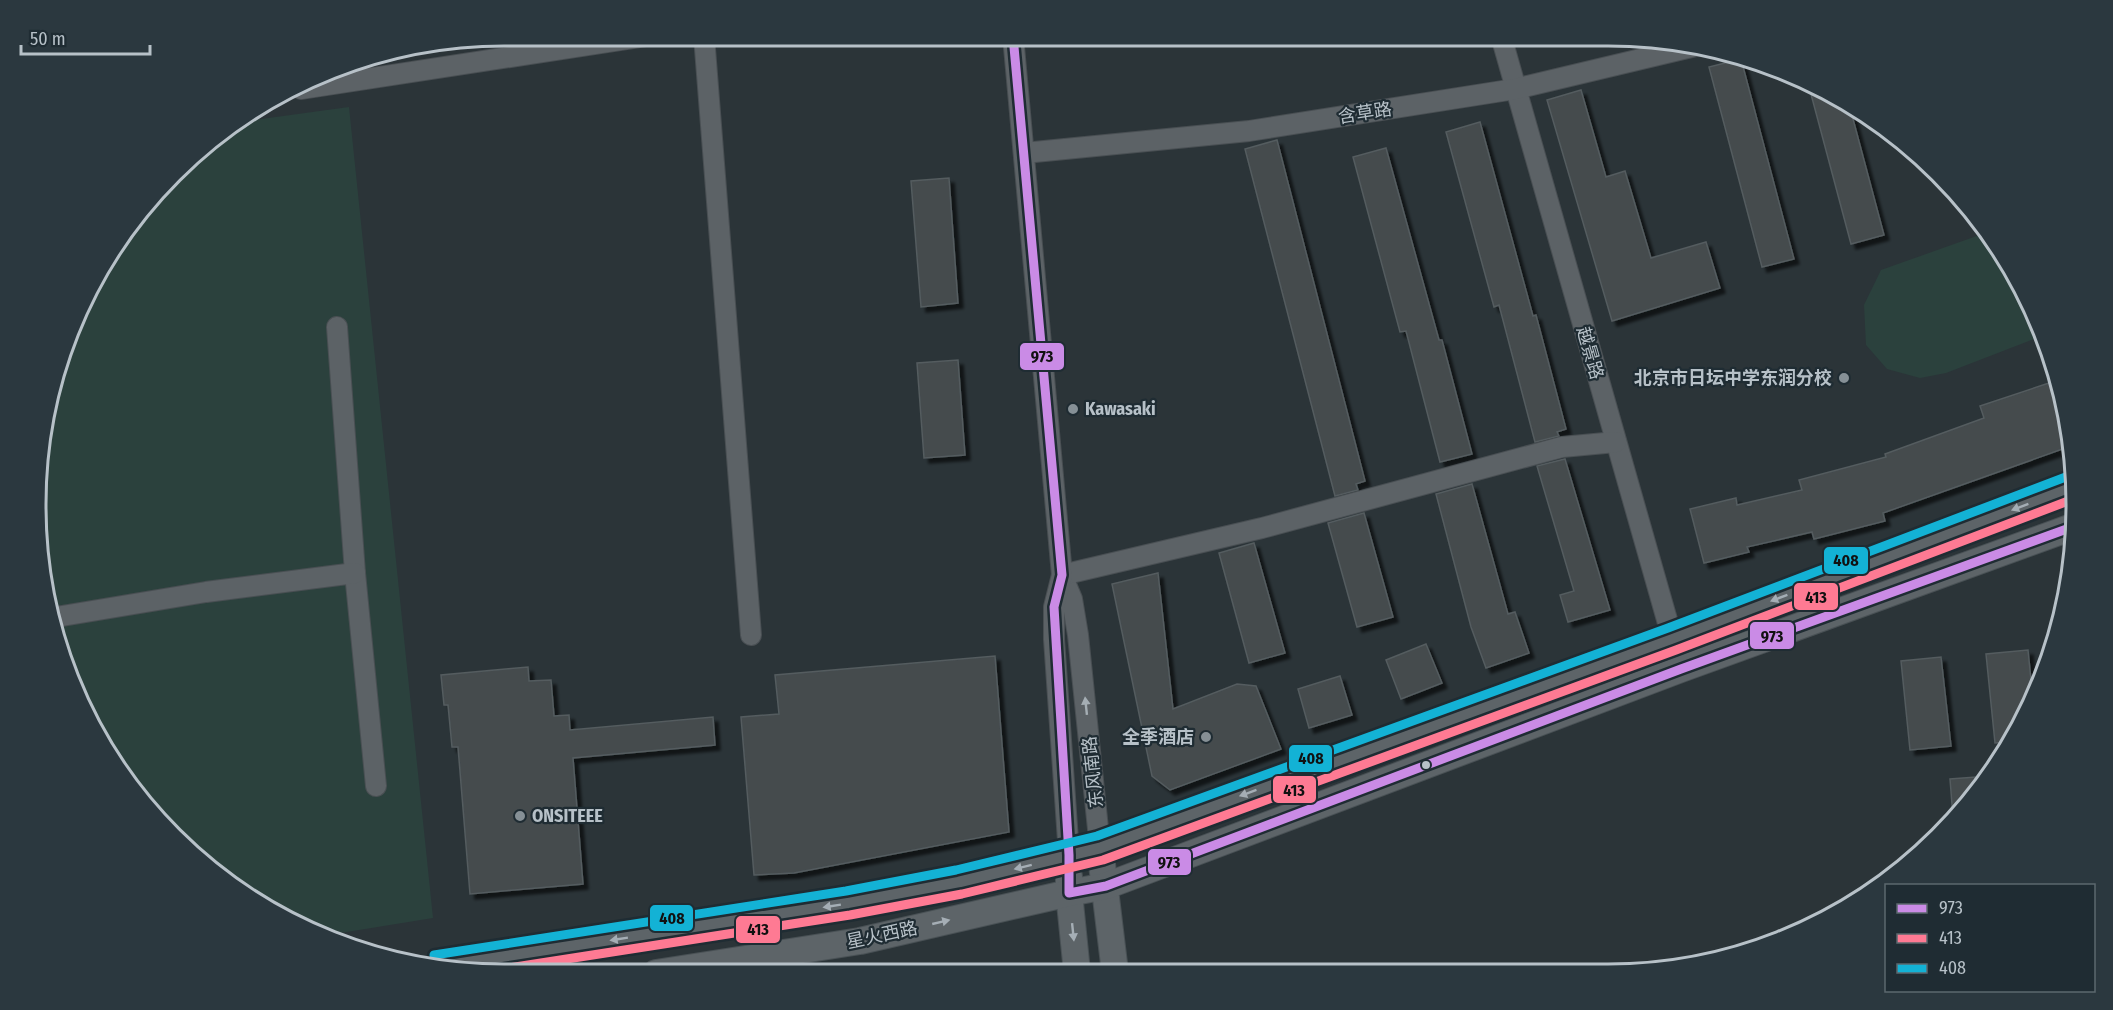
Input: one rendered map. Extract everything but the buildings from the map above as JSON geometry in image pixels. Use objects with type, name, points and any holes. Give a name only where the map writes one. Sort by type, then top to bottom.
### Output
[{"type":"main road","name":"星火西路","points":[[467,962],[848,903],[959,882],[1100,848],[1672,639],[2066,489]]},
{"type":"main road","name":"星火西路","points":[[716,964],[860,940],[1106,886],[1681,669],[2066,529]]},
{"type":"main road","name":"东风南路","points":[[1100,848],[1114,964]]},
{"type":"main road","name":"东风南路","points":[[1069,855],[1069,893],[1076,964]]},
{"type":"street","points":[[319,86],[582,46]]},
{"type":"street","points":[[706,46],[751,635]]},
{"type":"street","name":"东风南路","points":[[1014,46],[1062,575],[1072,599],[1078,634],[1100,848]]},
{"type":"street","name":"越景路","points":[[1504,46],[1681,669]]},
{"type":"street","name":"含草路","points":[[1024,153],[1249,131],[1515,89],[1674,51]]},
{"type":"street","points":[[337,327],[355,573],[376,786]]},
{"type":"street","points":[[1062,575],[1262,528],[1562,447],[1616,442]]},
{"type":"street","points":[[60,616],[206,592],[355,573]]},
{"type":"street","name":"东风南路","points":[[1062,575],[1054,607],[1054,639],[1069,855]]},
{"type":"green space","points":[[349,107],[433,918],[341,933],[276,902],[226,869],[181,829],[141,784],[108,734],[81,680],[62,624],[50,565],[46,505],[50,445],[62,386],[81,330],[94,302],[124,250],[160,203],[203,160],[257,120]]},
{"type":"green space","points":[[1979,235],[2005,276],[2035,338],[1946,373],[1920,378],[1887,369],[1866,345],[1864,305],[1881,270]]},
{"type":"transit line","name":"973","points":[[1014,46],[1062,575],[1054,607],[1069,855],[1069,893],[1106,886],[1681,669],[2066,529]]},
{"type":"transit line","name":"408","points":[[434,955],[846,891],[956,870],[1097,836],[1668,628],[2066,477]]},
{"type":"transit line","name":"413","points":[[535,964],[850,915],[962,894],[1103,860],[1676,650],[2066,502]]},
{"type":"place","name":"北京市日坛中学东润分校","points":[[1844,378]]},
{"type":"place","name":"Kawasaki","points":[[1073,409]]},
{"type":"place","name":"全季酒店","points":[[1206,737]]},
{"type":"place","name":"ONSITEEE","points":[[520,816]]}]
